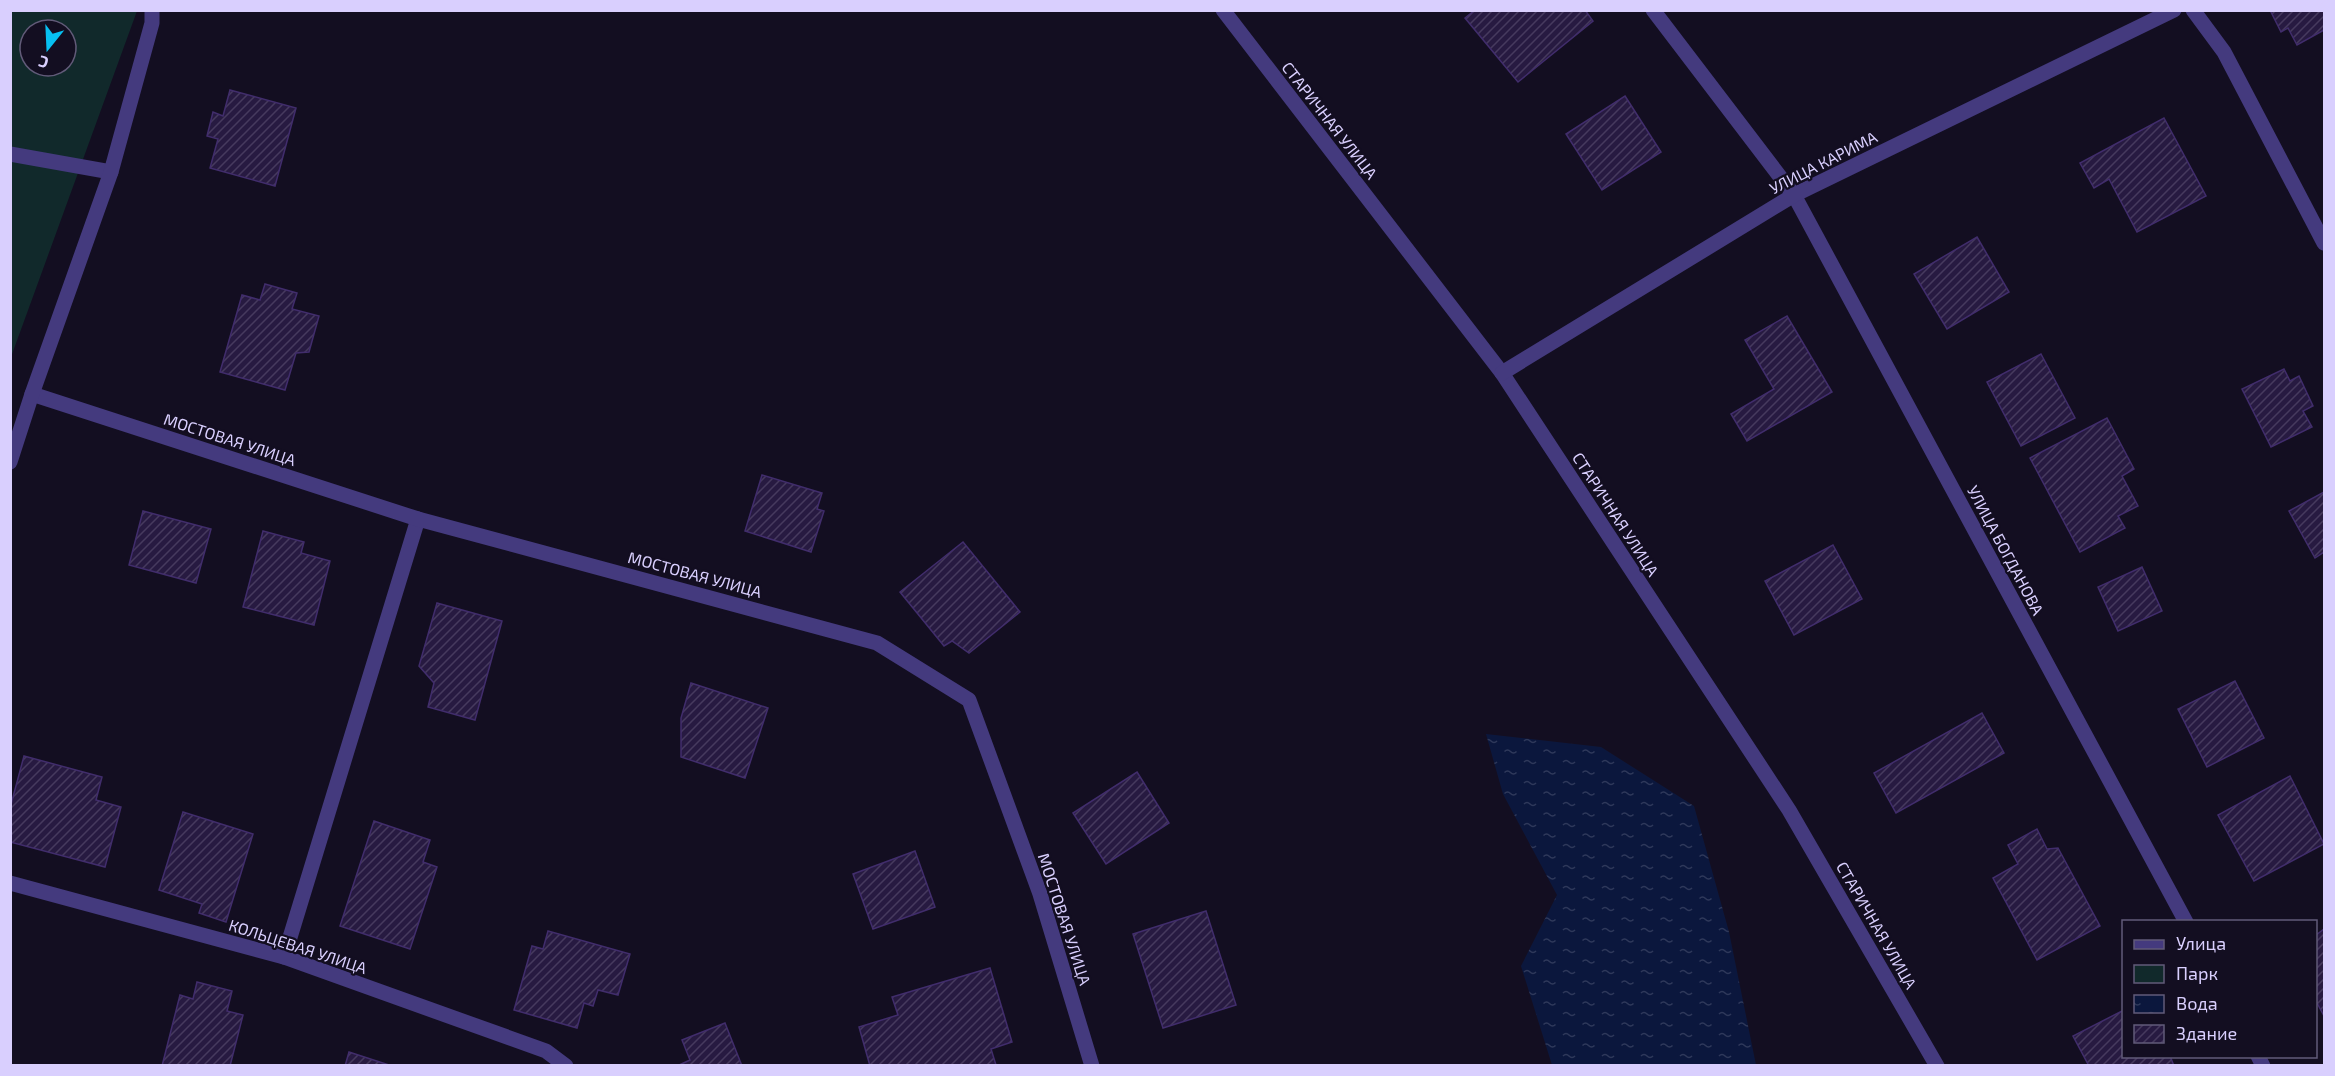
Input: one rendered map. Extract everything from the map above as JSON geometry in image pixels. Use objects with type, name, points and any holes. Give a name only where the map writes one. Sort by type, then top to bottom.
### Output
[{"type":"street","points":[[10,462],[111,172],[152,23],[152,10]]},
{"type":"street","name":"СТАРИЧНАЯ УЛИЦА","points":[[1223,10],[1503,373],[1789,810],[1937,1065]]},
{"type":"street","name":"УЛИЦА БОГДАНОВА","points":[[1653,10],[1794,195],[2185,920]]},
{"type":"street","name":"УЛИЦА КАРИМА","points":[[1503,373],[1794,195],[2174,10]]},
{"type":"street","points":[[2193,10],[2224,52],[2325,243]]},
{"type":"street","points":[[10,154],[111,172]]},
{"type":"street","name":"МОСТОВАЯ УЛИЦА","points":[[32,394],[418,519],[877,643],[969,700],[1040,894],[1092,1065]]},
{"type":"street","points":[[284,957],[418,519]]},
{"type":"street","name":"КОЛЬЦЕВАЯ УЛИЦА","points":[[10,883],[284,957],[546,1051],[566,1065]]},
{"type":"green space","points":[[11,11],[137,11],[11,357]]},
{"type":"water","points":[[1486,734],[1601,747],[1694,806],[1729,932],[1756,1065],[1552,1065],[1521,966],[1557,895],[1503,794]]},
{"type":"building","points":[[1475,10],[1585,10],[1593,21],[1518,82],[1465,18]]},
{"type":"building","points":[[2270,10],[2324,10],[2324,30],[2297,45],[2288,28],[2281,32]]},
{"type":"building","points":[[230,90],[296,108],[275,186],[210,168],[218,139],[207,136],[213,112],[223,116]]},
{"type":"building","points":[[1625,96],[1661,152],[1602,190],[1566,134]]},
{"type":"building","points":[[2164,118],[2206,196],[2137,232],[2109,179],[2094,188],[2080,163]]},
{"type":"building","points":[[1977,237],[2009,292],[1947,329],[1914,274]]},
{"type":"building","points":[[265,284],[297,293],[292,309],[319,316],[309,352],[296,353],[285,390],[220,372],[242,295],[260,300]]},
{"type":"building","points":[[1787,316],[1832,392],[1747,441],[1731,414],[1774,389],[1745,340]]},
{"type":"building","points":[[2041,354],[2075,418],[2021,446],[1987,382]]},
{"type":"building","points":[[2284,369],[2290,381],[2299,376],[2313,406],[2303,411],[2312,427],[2271,447],[2242,389]]},
{"type":"building","points":[[2107,418],[2134,469],[2122,476],[2138,506],[2118,516],[2125,528],[2080,552],[2030,458]]},
{"type":"building","points":[[762,475],[822,493],[817,509],[824,511],[811,552],[745,531]]},
{"type":"building","points":[[2324,492],[2324,552],[2315,558],[2289,511]]},
{"type":"building","points":[[143,511],[211,529],[196,583],[129,565]]},
{"type":"building","points":[[263,531],[304,542],[301,553],[330,561],[314,625],[243,607]]},
{"type":"building","points":[[963,542],[1020,612],[969,653],[952,641],[944,646],[900,592]]},
{"type":"building","points":[[1833,545],[1862,599],[1794,635],[1765,581]]},
{"type":"building","points":[[2142,567],[2162,611],[2118,631],[2098,587]]},
{"type":"building","points":[[437,603],[502,621],[475,720],[428,707],[434,683],[419,666]]},
{"type":"building","points":[[2235,681],[2264,738],[2207,767],[2178,709]]},
{"type":"building","points":[[691,683],[768,708],[745,778],[681,757],[681,718]]},
{"type":"building","points":[[1982,713],[2004,753],[1896,813],[1874,773]]},
{"type":"building","points":[[24,756],[102,777],[96,800],[121,807],[105,867],[10,842],[10,808]]},
{"type":"building","points":[[1137,772],[1169,823],[1106,864],[1073,813]]},
{"type":"building","points":[[2290,776],[2324,844],[2254,881],[2218,815]]},
{"type":"building","points":[[183,812],[253,834],[226,922],[199,913],[202,904],[159,890]]},
{"type":"building","points":[[374,821],[430,840],[423,862],[437,867],[410,949],[340,926]]},
{"type":"building","points":[[2037,829],[2047,849],[2058,848],[2100,926],[2037,960],[1993,878],[2018,864],[2008,845]]},
{"type":"building","points":[[915,851],[935,907],[873,929],[853,874]]},
{"type":"building","points":[[1206,911],[1236,1005],[1163,1028],[1133,934]]},
{"type":"building","points":[[2324,929],[2324,1016],[2317,1003],[2317,934]]},
{"type":"building","points":[[548,931],[630,954],[618,995],[598,990],[593,1006],[584,1003],[577,1028],[514,1010],[532,946],[543,949]]},
{"type":"building","points":[[990,968],[1012,1042],[991,1049],[996,1065],[870,1066],[859,1027],[898,1015],[892,997]]},
{"type":"building","points":[[197,982],[232,991],[227,1011],[243,1015],[230,1066],[162,1066],[180,995],[193,999]]},
{"type":"building","points":[[2122,1011],[2122,1058],[2171,1058],[2174,1066],[2089,1066],[2073,1036]]},
{"type":"building","points":[[725,1023],[742,1066],[677,1066],[690,1060],[682,1040]]},
{"type":"building","points":[[349,1052],[392,1066],[345,1066]]}]
